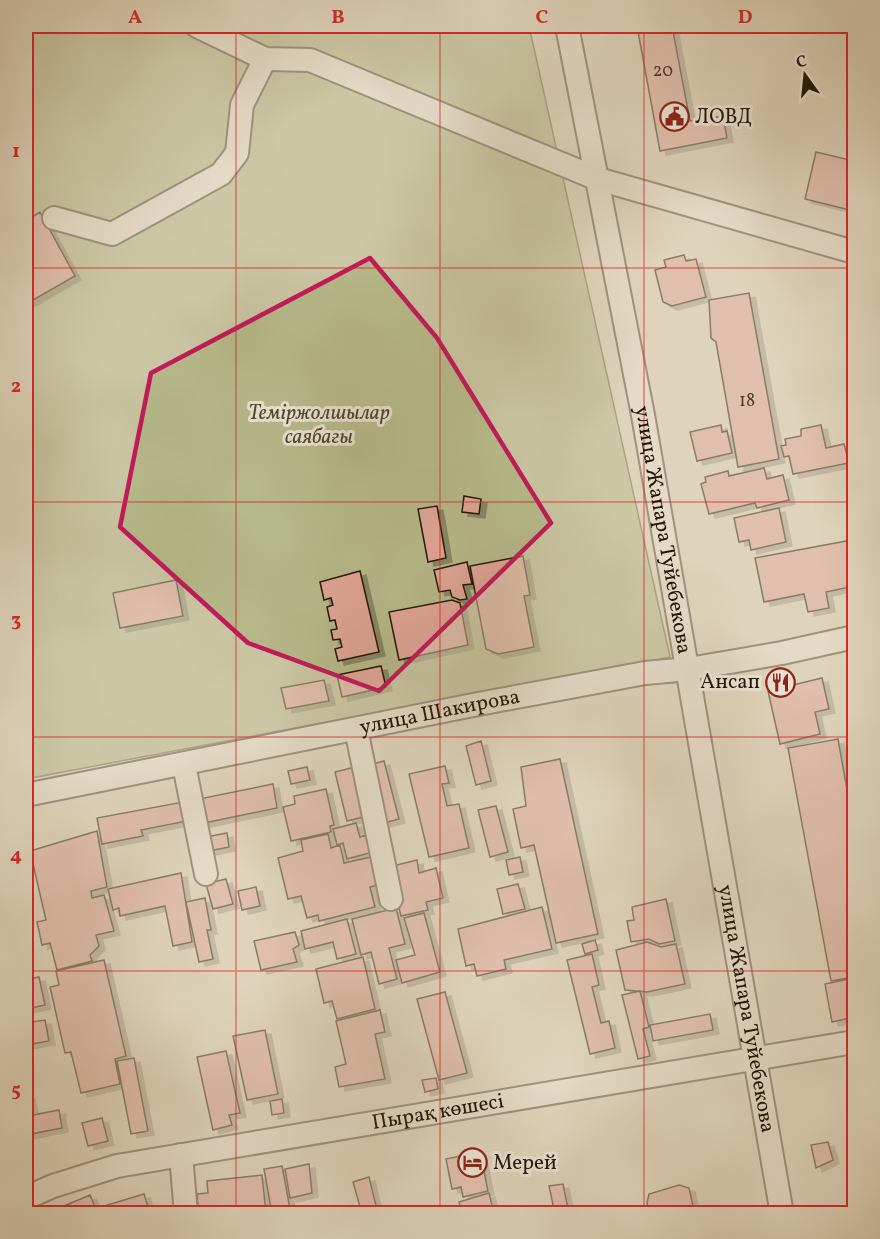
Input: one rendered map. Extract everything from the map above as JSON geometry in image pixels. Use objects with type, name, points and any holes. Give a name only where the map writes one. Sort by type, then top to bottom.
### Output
[{"type":"street","points":[[197,26],[265,59],[310,60],[598,179],[855,252]]},
{"type":"street","name":"улица Жапара Туйебекова","points":[[567,26],[598,179],[689,669],[782,1214]]},
{"type":"street","points":[[54,218],[112,234],[221,174],[237,153],[242,105],[265,59]]},
{"type":"street","name":"улица Шакирова","points":[[26,795],[645,672],[689,669],[855,637]]},
{"type":"street","points":[[356,729],[391,899]]},
{"type":"street","points":[[184,765],[206,874]]},
{"type":"street","name":"Пырақ көшесі","points":[[26,1198],[53,1186],[117,1166],[855,1042]]},
{"type":"street","points":[[181,1155],[186,1214]]},
{"type":"highlighted area","points":[[370,258],[437,338],[551,523],[379,691],[248,643],[120,527],[151,373]]},
{"type":"green space","name":"Теміржолшылар саябағы","points":[[26,26],[529,26],[670,657],[26,779]]},
{"type":"building","points":[[637,26],[672,26],[690,121],[723,116],[727,138],[660,151]]},
{"type":"building","points":[[816,152],[854,161],[854,211],[805,199]]},
{"type":"building","points":[[40,212],[75,276],[26,304],[26,221]]},
{"type":"building","points":[[684,255],[686,261],[696,259],[706,297],[672,306],[663,302],[655,270],[666,267],[664,260]]},
{"type":"building","points":[[749,293],[779,459],[738,467],[716,342],[711,338],[709,300]]},
{"type":"building","points":[[721,425],[722,432],[727,431],[732,453],[697,461],[690,432]]},
{"type":"building","points":[[821,425],[826,448],[844,444],[849,463],[793,474],[789,456],[784,457],[781,446],[786,445],[785,439],[801,436],[801,429]]},
{"type":"building","points":[[764,468],[767,479],[783,475],[789,500],[757,508],[755,503],[709,514],[701,484],[706,482],[705,477],[728,471],[729,476]]},
{"type":"building","points":[[464,496],[481,499],[479,514],[462,512]]},
{"type":"building","points":[[437,506],[446,558],[428,562],[418,509]]},
{"type":"building","points":[[779,508],[786,542],[751,550],[749,540],[739,542],[734,518]]},
{"type":"building","points":[[852,540],[854,586],[826,592],[829,608],[808,612],[804,594],[764,602],[755,558]]},
{"type":"building","points":[[523,556],[530,595],[524,596],[534,647],[498,654],[486,649],[470,566]]},
{"type":"building","points":[[467,562],[472,584],[463,585],[467,599],[460,600],[452,597],[450,590],[439,592],[434,570]]},
{"type":"building","points":[[360,571],[379,652],[338,661],[335,649],[342,647],[340,639],[333,640],[331,630],[337,629],[335,620],[330,621],[327,607],[333,605],[331,598],[324,600],[320,582]]},
{"type":"building","points":[[176,580],[183,616],[120,628],[113,593]]},
{"type":"building","points":[[452,600],[460,603],[468,645],[399,660],[389,612]]},
{"type":"building","points":[[381,666],[386,687],[342,697],[337,675]]},
{"type":"building","points":[[822,678],[829,709],[815,712],[820,734],[780,744],[768,691]]},
{"type":"building","points":[[324,680],[329,701],[286,709],[281,688]]},
{"type":"building","points":[[838,739],[854,829],[854,977],[831,981],[788,748]]},
{"type":"building","points":[[481,741],[491,781],[476,785],[466,746]]},
{"type":"building","points":[[560,759],[598,934],[556,943],[534,845],[521,848],[513,809],[526,806],[521,767]]},
{"type":"building","points":[[384,761],[399,819],[384,823],[369,765]]},
{"type":"building","points":[[359,766],[371,815],[347,821],[335,772]]},
{"type":"building","points":[[445,766],[449,783],[442,784],[447,806],[459,804],[469,848],[429,857],[409,774]]},
{"type":"building","points":[[307,767],[310,780],[291,784],[288,771]]},
{"type":"building","points":[[273,784],[277,808],[204,823],[199,799]]},
{"type":"building","points":[[326,789],[334,825],[330,826],[331,832],[291,841],[283,807],[295,804],[294,796]]},
{"type":"building","points":[[183,802],[187,821],[141,830],[143,836],[102,844],[97,818]]},
{"type":"building","points":[[496,806],[508,852],[490,857],[478,810]]},
{"type":"building","points":[[356,823],[360,837],[368,835],[373,852],[347,859],[343,843],[337,845],[333,829]]},
{"type":"building","points":[[97,831],[107,887],[91,891],[92,898],[104,895],[114,931],[96,935],[99,946],[90,955],[92,961],[57,970],[50,943],[42,945],[37,922],[46,920],[30,851]]},
{"type":"building","points":[[227,833],[229,847],[209,851],[206,837]]},
{"type":"building","points":[[328,834],[331,848],[340,845],[344,863],[371,857],[378,885],[370,887],[375,907],[319,921],[318,915],[307,918],[301,896],[288,899],[278,858],[303,851],[301,840]]},
{"type":"building","points":[[520,857],[523,872],[509,875],[506,860]]},
{"type":"building","points":[[417,860],[419,873],[436,868],[443,898],[426,902],[428,910],[401,916],[389,867]]},
{"type":"building","points":[[181,873],[192,942],[173,946],[165,906],[120,916],[119,908],[113,910],[108,889]]},
{"type":"building","points":[[226,879],[233,904],[213,909],[206,884]]},
{"type":"building","points":[[518,884],[525,909],[503,914],[497,889]]},
{"type":"building","points":[[256,887],[260,906],[242,910],[238,891]]},
{"type":"building","points":[[205,898],[211,930],[207,930],[213,959],[199,962],[186,902]]},
{"type":"building","points":[[666,899],[675,941],[659,944],[649,939],[631,942],[627,921],[634,920],[632,907]]},
{"type":"building","points":[[542,907],[552,949],[504,960],[506,969],[477,976],[474,964],[466,966],[458,929]]},
{"type":"building","points":[[396,908],[405,944],[389,948],[397,979],[379,984],[371,952],[361,955],[352,919]]},
{"type":"building","points":[[424,913],[440,972],[402,983],[396,960],[415,955],[404,918]]},
{"type":"building","points":[[347,919],[356,954],[337,959],[333,942],[305,949],[301,931]]},
{"type":"building","points":[[295,932],[299,945],[293,949],[297,962],[261,970],[254,941]]},
{"type":"building","points":[[595,940],[598,950],[585,954],[582,944]]},
{"type":"building","points":[[647,942],[661,947],[676,944],[685,984],[647,992],[625,990],[616,950]]},
{"type":"building","points":[[592,954],[599,985],[592,987],[601,1023],[609,1021],[615,1048],[590,1054],[567,960]]},
{"type":"building","points":[[363,957],[375,1009],[337,1019],[332,1001],[324,1003],[316,969]]},
{"type":"building","points":[[104,960],[126,1056],[115,1059],[120,1084],[81,1093],[71,1052],[65,1053],[50,987],[59,985],[56,971]]},
{"type":"building","points":[[39,977],[45,1005],[26,1009],[26,980]]},
{"type":"building","points":[[854,978],[854,1017],[832,1022],[825,984]]},
{"type":"building","points":[[640,991],[649,1027],[643,1029],[650,1056],[638,1059],[622,995]]},
{"type":"building","points":[[445,992],[467,1073],[439,1080],[417,999]]},
{"type":"building","points":[[380,1010],[385,1032],[375,1034],[385,1079],[339,1087],[335,1067],[346,1064],[336,1021]]},
{"type":"building","points":[[710,1014],[713,1030],[653,1041],[650,1025]]},
{"type":"building","points":[[45,1020],[49,1041],[26,1045],[26,1023]]},
{"type":"building","points":[[265,1030],[278,1094],[247,1100],[233,1036]]},
{"type":"building","points":[[226,1051],[240,1113],[229,1115],[232,1125],[213,1130],[197,1057]]},
{"type":"building","points":[[134,1058],[148,1131],[131,1134],[117,1061]]},
{"type":"building","points":[[436,1078],[438,1089],[425,1092],[422,1080]]},
{"type":"building","points":[[26,1094],[29,1094],[33,1115],[59,1110],[62,1128],[26,1135]]},
{"type":"building","points":[[282,1099],[284,1113],[272,1115],[270,1101]]},
{"type":"building","points":[[102,1118],[108,1141],[88,1146],[82,1123]]},
{"type":"building","points":[[828,1142],[833,1160],[816,1168],[811,1145]]},
{"type":"building","points":[[480,1152],[488,1191],[463,1197],[461,1187],[452,1189],[446,1159]]},
{"type":"building","points":[[309,1164],[312,1193],[290,1198],[285,1169]]},
{"type":"building","points":[[282,1166],[291,1214],[272,1214],[264,1169]]},
{"type":"building","points":[[262,1175],[266,1213],[199,1214],[197,1194],[208,1193],[207,1181]]},
{"type":"building","points":[[369,1177],[378,1214],[362,1214],[353,1182]]},
{"type":"building","points":[[563,1184],[569,1214],[555,1214],[549,1186]]},
{"type":"building","points":[[679,1185],[689,1188],[695,1214],[649,1214],[647,1203],[649,1194]]},
{"type":"building","points":[[489,1193],[494,1214],[462,1214],[459,1202]]},
{"type":"building","points":[[144,1194],[150,1214],[107,1214],[104,1206]]},
{"type":"building","points":[[90,1195],[98,1214],[53,1214],[52,1211]]},
{"type":"place","name":"ЛОВД","points":[[674,117]]},
{"type":"place","name":"Ансап","points":[[781,682]]},
{"type":"place","name":"Мерей","points":[[472,1163]]}]
